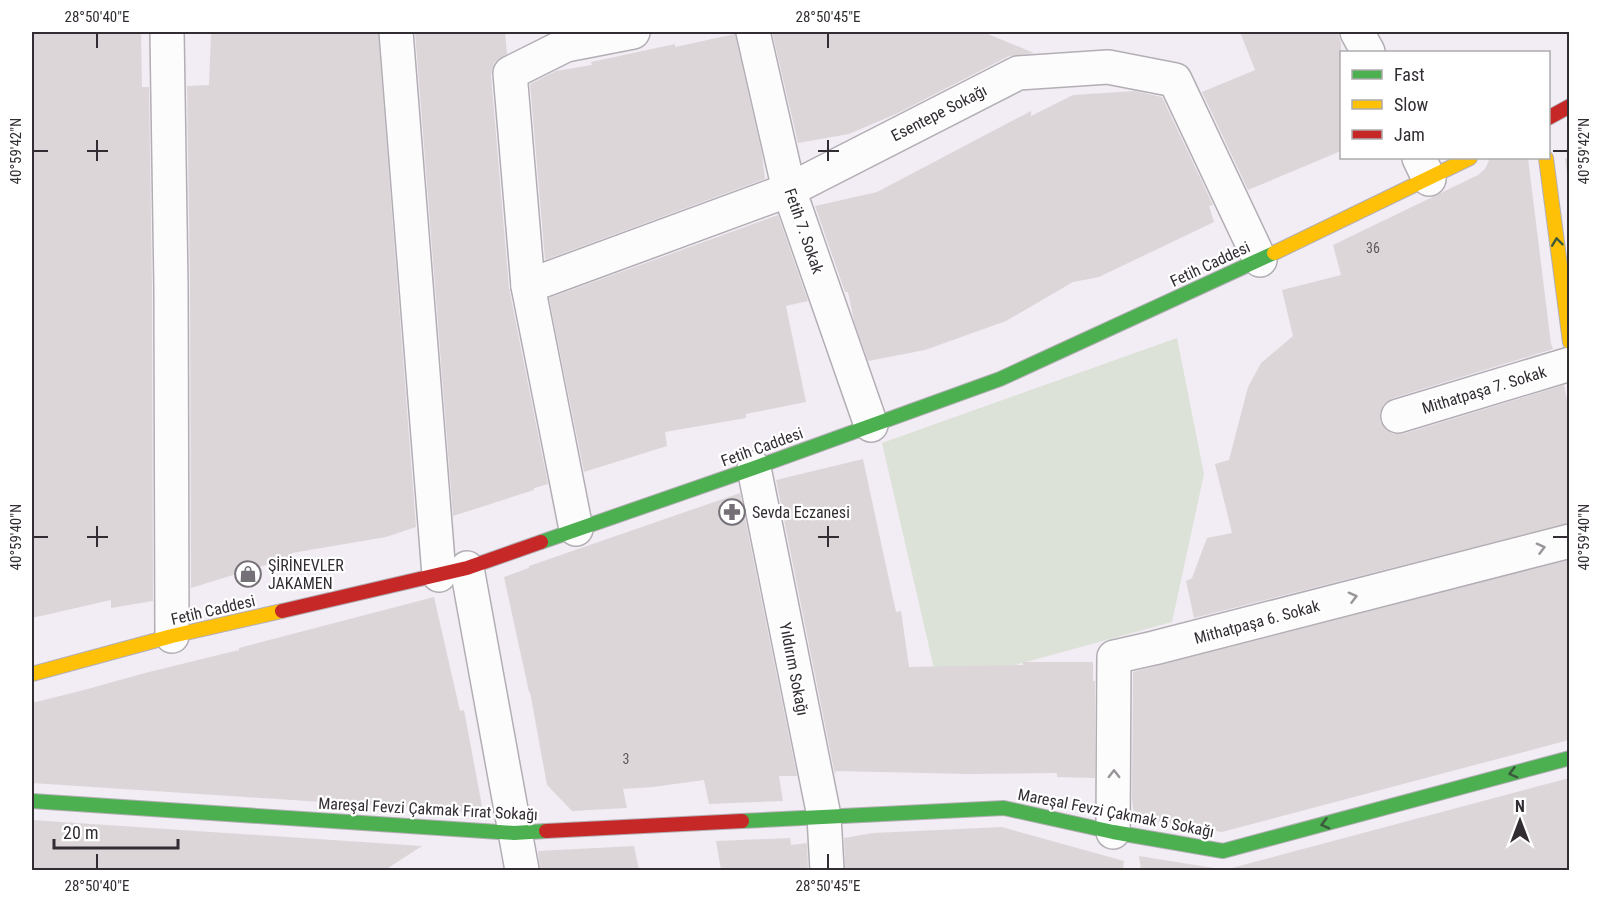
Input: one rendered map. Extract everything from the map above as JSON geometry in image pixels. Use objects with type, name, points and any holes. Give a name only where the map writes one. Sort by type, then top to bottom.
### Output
[{"type":"street","points":[[167,32],[171,287],[172,636]]},
{"type":"street","points":[[396,32],[453,572],[522,870]]},
{"type":"street","points":[[576,529],[528,286],[510,73],[566,45],[630,32]]},
{"type":"street","name":"Fetih 7. Sokak","points":[[753,32],[789,190],[871,425]]},
{"type":"street","points":[[1357,32],[1367,51]]},
{"type":"street","name":"Esentepe Sokağı","points":[[528,286],[789,190],[1018,73],[1108,67],[1175,80],[1260,260]]},
{"type":"street","points":[[1550,117],[1569,106]]},
{"type":"street","name":"Fetih Caddesi","points":[[32,674],[172,636],[453,572],[754,468],[1000,379],[1260,260],[1424,168],[1465,159]]},
{"type":"street","points":[[1546,159],[1569,342]]},
{"type":"street","name":"Mithatpaşa 7. Sokak","points":[[1398,416],[1569,364]]},
{"type":"street","name":"Yıldırım Sokağı","points":[[754,468],[824,816],[827,870]]},
{"type":"street","name":"Mithatpaşa 6. Sokak","points":[[1113,832],[1114,657],[1569,541]]},
{"type":"street","name":"Mareşal Fevzi Çakmak 5 Sokağı","points":[[824,816],[1004,808],[1113,832],[1223,851],[1569,758]]},
{"type":"street","name":"Mareşal Fevzi Çakmak Fırat Sokağı","points":[[32,801],[514,833],[824,816]]},
{"type":"shaded area","points":[[1177,338],[1204,474],[1172,622],[938,686],[882,443]]},
{"type":"building","points":[[32,32],[141,32],[142,87],[149,87],[153,601],[111,608],[111,600],[32,618]]},
{"type":"building","points":[[211,32],[378,32],[416,527],[386,537],[292,553],[292,557],[191,588],[187,86],[209,85]]},
{"type":"building","points":[[415,32],[505,32],[507,54],[494,63],[491,75],[509,288],[548,484],[453,516]]},
{"type":"building","points":[[772,32],[983,32],[1034,53],[1009,56],[898,113],[849,134],[798,143]]},
{"type":"building","points":[[1240,32],[1338,32],[1341,43],[1340,151],[1248,190],[1202,92],[1255,70]]},
{"type":"building","points":[[735,34],[762,154],[765,179],[545,260],[530,84],[556,71],[592,65],[591,62]]},
{"type":"building","points":[[1135,91],[1162,97],[1213,205],[1209,206],[1214,222],[1099,277],[1073,282],[1006,321],[925,350],[868,361],[854,321],[848,292],[845,292],[815,206],[877,192],[1031,111],[1031,116],[1073,95]]},
{"type":"building","points":[[1565,158],[1569,158],[1569,193]]},
{"type":"building","points":[[1528,159],[1553,349],[1393,398],[1384,404],[1380,412],[1380,421],[1386,430],[1394,434],[1403,434],[1564,385],[1569,409],[1569,523],[1194,618],[1186,581],[1192,578],[1207,538],[1232,533],[1215,464],[1229,460],[1248,387],[1261,363],[1293,336],[1282,290],[1341,275],[1333,245],[1478,175],[1485,169],[1489,160]]},
{"type":"building","points":[[778,215],[808,301],[786,306],[806,402],[746,414],[746,418],[665,432],[667,446],[584,472],[549,298]]},
{"type":"building","points":[[863,459],[896,612],[901,611],[909,667],[1023,665],[1023,662],[1093,662],[1095,778],[1057,777],[1057,773],[967,774],[836,771],[835,775],[776,480]]},
{"type":"building","points":[[740,493],[797,776],[779,776],[783,801],[709,804],[704,780],[623,789],[627,808],[572,811],[547,785],[530,692],[504,577],[529,568],[529,566]]},
{"type":"building","points":[[1569,560],[1569,740],[1222,832],[1134,817],[1132,798],[1133,672]]},
{"type":"building","points":[[434,597],[460,711],[464,710],[482,806],[474,812],[32,783],[32,703]]},
{"type":"building","points":[[1569,778],[1569,870],[1141,870],[1139,856],[1228,869]]},
{"type":"building","points":[[32,820],[422,846],[385,870],[32,870]]},
{"type":"building","points":[[1002,827],[1124,861],[1123,870],[845,870],[844,838],[873,833]]},
{"type":"building","points":[[790,838],[791,845],[807,843],[808,870],[721,870],[716,841]]},
{"type":"building","points":[[634,846],[639,870],[540,870],[538,851]]},
{"type":"traffic: fast","points":[[541,542],[1000,379],[1274,253]]},
{"type":"traffic: fast","points":[[742,821],[1004,808],[1113,832],[1223,851],[1570,758]]},
{"type":"traffic: fast","points":[[32,801],[514,833],[546,831]]},
{"type":"traffic: slow","points":[[1274,253],[1468,159]]},
{"type":"traffic: slow","points":[[1546,159],[1570,342]]},
{"type":"traffic: slow","points":[[32,674],[172,636],[282,611]]},
{"type":"traffic: jam","points":[[1550,117],[1570,106]]},
{"type":"traffic: jam","points":[[282,611],[467,568],[541,542]]},
{"type":"traffic: jam","points":[[546,831],[742,821]]},
{"type":"place","name":"Sevda Eczanesi","points":[[732,512]]},
{"type":"place","name":"ŞİRİNEVLER JAKAMEN","points":[[248,574]]}]
